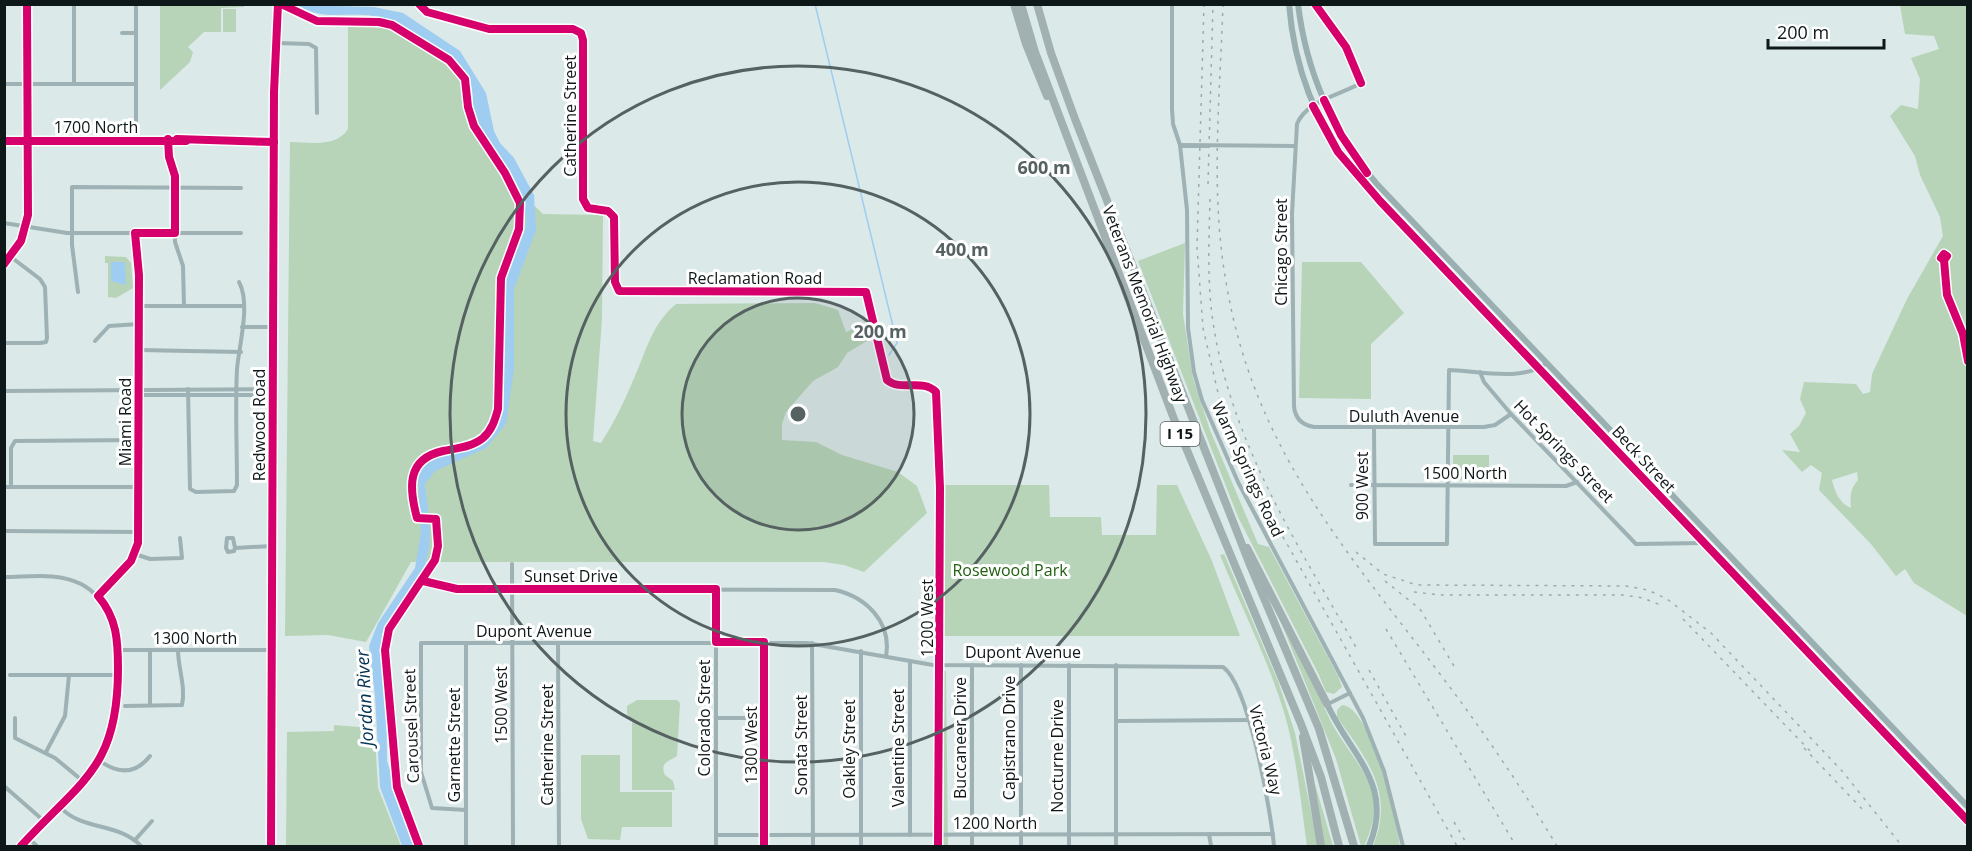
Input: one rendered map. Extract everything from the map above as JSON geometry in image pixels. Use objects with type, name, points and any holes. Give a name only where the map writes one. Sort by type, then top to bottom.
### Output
[{"type":"highway","points":[[1014,4],[1036,71],[1057,120],[1070,141]]},
{"type":"highway","name":"Veterans Memorial Highway","points":[[1021,4],[1035,52],[1174,419],[1301,724],[1321,777],[1339,846]]},
{"type":"highway","name":"Veterans Memorial Highway","points":[[1037,4],[1075,119],[1237,531],[1319,729],[1354,846]]},
{"type":"highway","points":[[1237,531],[1259,567],[1327,704]]},
{"type":"highway","points":[[1301,724],[1321,846]]},
{"type":"main road","name":"Redwood Road","points":[[271,846],[274,142],[278,4]]},
{"type":"main road","name":"Beck Street","points":[[1289,4],[1296,56],[1312,106],[1338,152],[1363,183],[1967,821]]},
{"type":"main road","name":"Beck Street","points":[[1298,4],[1307,54],[1324,100],[1349,148],[1376,183],[1968,807]]},
{"type":"main road","name":"1700 North","points":[[4,141],[274,142]]},
{"type":"main road","points":[[1327,704],[1372,781],[1377,817],[1369,846]]},
{"type":"street","points":[[4,264],[12,257],[26,226],[27,4]]},
{"type":"street","points":[[74,4],[74,84]]},
{"type":"street","points":[[136,4],[136,141]]},
{"type":"street","name":"Catherine Street","points":[[419,4],[437,15],[489,29],[573,29],[581,33],[583,40],[583,199]]},
{"type":"street","name":"Warm Springs Road","points":[[1172,4],[1172,109],[1173,124],[1180,145],[1187,210],[1188,328],[1197,386],[1223,450],[1314,630],[1350,693],[1384,771],[1403,846]]},
{"type":"street","points":[[1312,106],[1360,83],[1346,47],[1315,4]]},
{"type":"street","points":[[122,33],[136,33]]},
{"type":"street","points":[[276,44],[309,44],[316,48],[317,113]]},
{"type":"street","points":[[4,84],[135,84]]},
{"type":"street","name":"Chicago Street","points":[[1296,417],[1294,406],[1294,146],[1300,116],[1312,106]]},
{"type":"street","points":[[168,141],[175,188],[175,244],[183,266],[184,306]]},
{"type":"street","points":[[1180,145],[1294,146]]},
{"type":"street","points":[[78,292],[75,282],[72,233],[72,188],[241,188]]},
{"type":"street","name":"Reclamation Road","points":[[583,199],[588,208],[608,210],[614,217],[615,282],[619,291],[866,292],[887,380],[896,385],[928,386],[934,390]]},
{"type":"street","points":[[4,223],[72,233],[241,233]]},
{"type":"street","name":"Miami Road","points":[[135,233],[139,306],[139,531],[135,554]]},
{"type":"street","points":[[4,343],[46,342],[45,287],[40,279],[12,257]]},
{"type":"street","points":[[188,389],[191,491],[229,492],[237,488],[237,366],[241,352],[243,306],[239,282]]},
{"type":"street","points":[[139,306],[243,306]]},
{"type":"street","points":[[95,341],[109,326],[139,324]]},
{"type":"street","points":[[242,327],[273,327]]},
{"type":"street","points":[[139,350],[241,352]]},
{"type":"street","points":[[1447,486],[1449,370],[1526,372],[1540,369],[1547,363]]},
{"type":"street","name":"Hot Springs Street","points":[[1480,372],[1484,382],[1511,414],[1636,544],[1705,543]]},
{"type":"street","points":[[4,391],[237,389],[273,392]]},
{"type":"street","name":"1200 West","points":[[934,390],[938,398],[940,478],[938,846]]},
{"type":"street","points":[[139,391],[144,395],[237,395],[273,392]]},
{"type":"street","name":"Duluth Avenue","points":[[1296,417],[1301,423],[1314,427],[1448,428],[1490,427],[1511,414]]},
{"type":"street","name":"900 West","points":[[1374,428],[1374,544],[1447,544],[1447,486]]},
{"type":"street","points":[[11,487],[11,448],[15,441],[139,440]]},
{"type":"street","name":"1500 North","points":[[1352,485],[1566,486],[1577,482]]},
{"type":"street","points":[[4,487],[139,487]]},
{"type":"street","points":[[4,531],[139,531]]},
{"type":"street","points":[[98,596],[135,554],[150,559],[182,558],[180,537]]},
{"type":"street","points":[[235,548],[272,546]]},
{"type":"street","name":"1500 West","points":[[512,564],[513,846]]},
{"type":"street","points":[[4,577],[68,579],[84,585],[98,596],[113,619],[118,650],[116,716],[112,735],[100,761],[84,782],[21,846]]},
{"type":"street","name":"Sunset Drive","points":[[427,584],[451,589],[822,589],[847,593],[869,607],[880,621],[887,640],[886,656]]},
{"type":"street","name":"Colorado Street","points":[[716,589],[716,846]]},
{"type":"street","name":"1300 West","points":[[764,642],[765,846]]},
{"type":"street","name":"Dupont Avenue","points":[[421,643],[813,643],[940,665],[1221,666]]},
{"type":"street","name":"Carousel Street","points":[[421,643],[421,772],[424,790],[430,806],[434,809],[466,810]]},
{"type":"street","name":"Garnette Street","points":[[466,643],[466,846]]},
{"type":"street","name":"Catherine Street","points":[[558,643],[559,846]]},
{"type":"street","name":"Sonata Street","points":[[813,643],[813,846]]},
{"type":"street","name":"1300 North","points":[[118,650],[272,650]]},
{"type":"street","points":[[150,650],[150,705]]},
{"type":"street","points":[[125,706],[182,705],[184,692],[178,670],[178,650]]},
{"type":"street","name":"Oakley Street","points":[[861,651],[861,846]]},
{"type":"street","name":"Valentine Street","points":[[910,661],[910,835]]},
{"type":"street","name":"Buccaneer Drive","points":[[972,665],[972,846]]},
{"type":"street","name":"Capistrano Drive","points":[[1021,665],[1021,846]]},
{"type":"street","name":"Nocturne Drive","points":[[1069,665],[1069,846]]},
{"type":"street","points":[[1116,665],[1116,846]]},
{"type":"street","name":"Victoria Way","points":[[1221,666],[1230,673],[1249,720],[1274,846]]},
{"type":"street","points":[[10,675],[118,675]]},
{"type":"street","points":[[46,752],[65,716],[69,675]]},
{"type":"street","points":[[1327,704],[1350,693]]},
{"type":"street","points":[[15,718],[15,738],[46,752],[84,782]]},
{"type":"street","points":[[716,718],[764,718]]},
{"type":"street","points":[[1116,721],[1249,720]]},
{"type":"street","points":[[100,761],[118,771],[128,772],[142,765],[150,756]]},
{"type":"street","points":[[4,786],[44,821]]},
{"type":"street","points":[[60,807],[76,820],[120,831],[141,846]]},
{"type":"street","points":[[135,840],[152,821]]},
{"type":"street","points":[[1209,834],[1211,846]]},
{"type":"street","name":"1200 North","points":[[717,835],[1273,834]]},
{"type":"street","points":[[28,838],[37,846]]},
{"type":"green space","points":[[244,4],[244,7],[221,8],[221,32],[204,32],[188,47],[193,52],[190,62],[160,90],[160,5]]},
{"type":"green space","points":[[1900,5],[1967,5],[1967,616],[1914,583],[1905,569],[1896,576],[1871,544],[1819,490],[1822,473],[1811,465],[1802,472],[1782,450],[1800,452],[1790,434],[1799,426],[1806,413],[1800,399],[1804,382],[1856,384],[1863,394],[1870,392],[1872,374],[1907,299],[1943,236],[1940,217],[1920,175],[1915,156],[1890,116],[1901,105],[1918,109],[1920,79],[1911,58],[1939,49],[1934,36],[1905,34]],"holes":[[[1857,472],[1858,480],[1851,493],[1851,508],[1838,497],[1832,480]]]},
{"type":"green space","points":[[223,9],[236,9],[236,32],[223,32]]},
{"type":"green space","points":[[348,25],[379,25],[396,29],[437,53],[463,75],[470,93],[472,121],[520,192],[543,214],[603,215],[602,319],[593,441],[601,443],[606,435],[624,402],[656,328],[676,304],[815,303],[838,310],[846,332],[865,323],[870,339],[847,353],[838,367],[813,381],[786,412],[782,424],[782,440],[816,442],[842,455],[898,472],[917,486],[927,513],[864,572],[844,565],[824,562],[411,562],[366,642],[328,635],[285,636],[290,142],[322,143],[337,139],[348,129]]},
{"type":"green space","points":[[1185,243],[1183,314],[1193,378],[1210,430],[1258,544],[1269,547],[1338,676],[1342,687],[1334,694],[1326,692],[1238,517],[1138,261]]},
{"type":"green space","points":[[105,256],[126,257],[131,263],[133,288],[116,298],[108,297],[108,263],[105,263]]},
{"type":"green space","points":[[1302,262],[1361,262],[1404,313],[1371,344],[1371,399],[1299,398]]},
{"type":"green space","points":[[1453,455],[1489,455],[1489,481],[1453,480]]},
{"type":"green space","name":"Rosewood Park","points":[[943,485],[1049,485],[1050,517],[1101,517],[1102,535],[1156,535],[1157,485],[1177,485],[1212,561],[1240,636],[944,636]]},
{"type":"green space","points":[[1224,554],[1278,681],[1295,733],[1318,846],[1307,846],[1296,766],[1286,719],[1264,657],[1220,555]]},
{"type":"green space","points":[[1278,615],[1331,722],[1367,780],[1374,809],[1364,846],[1361,846],[1336,759]]},
{"type":"green space","points":[[943,671],[946,671],[948,846],[941,846],[940,696]]},
{"type":"green space","points":[[637,700],[677,700],[680,703],[677,756],[666,762],[663,767],[665,775],[673,781],[675,790],[632,790],[632,719],[627,714],[627,706]]},
{"type":"green space","points":[[1342,705],[1353,710],[1372,743],[1388,791],[1400,846],[1373,846],[1379,827],[1381,809],[1379,793],[1367,762],[1337,717],[1337,710]]},
{"type":"green space","points":[[334,725],[371,728],[375,738],[378,788],[401,846],[286,846],[287,732],[334,731]]},
{"type":"green space","points":[[581,755],[620,755],[620,792],[672,792],[672,827],[622,827],[620,840],[588,839],[581,819]]},
{"type":"green space","points":[[1315,784],[1333,846],[1323,846],[1313,785]]},
{"type":"water","points":[[298,5],[374,7],[403,13],[460,51],[486,93],[494,131],[500,143],[514,158],[534,195],[536,230],[514,289],[514,369],[506,424],[486,448],[435,471],[425,484],[430,528],[424,573],[382,634],[381,652],[386,672],[387,761],[414,846],[402,846],[380,787],[375,696],[369,646],[378,623],[415,568],[421,533],[418,475],[435,459],[478,444],[487,437],[494,426],[501,402],[504,371],[504,277],[524,233],[526,217],[523,203],[512,179],[476,121],[472,90],[468,79],[454,61],[420,36],[383,18],[315,13]]},
{"type":"water","points":[[111,262],[125,262],[126,285],[111,281]]},
{"type":"waterway","points":[[815,4],[897,343],[889,355]]},
{"type":"railway","points":[[1204,4],[1197,247],[1203,328],[1219,397],[1240,453],[1269,512],[1457,846]]},
{"type":"railway","points":[[1208,184],[1213,4]]},
{"type":"railway","points":[[1223,4],[1217,143],[1221,248],[1239,342],[1258,398],[1282,449],[1310,497],[1341,543],[1475,722],[1557,846]]},
{"type":"railway","points":[[1210,199],[1211,307],[1222,367],[1235,410],[1251,451],[1290,532],[1357,649]]},
{"type":"railway","points":[[1356,552],[1383,574],[1417,585],[1626,586],[1648,590],[1667,599],[1711,633],[1843,772],[1902,846]]},
{"type":"railway","points":[[1385,581],[1420,609],[1457,671]]},
{"type":"railway","points":[[1414,592],[1440,595],[1624,595],[1643,598],[1663,606]]},
{"type":"railway","points":[[1683,619],[1812,753]]},
{"type":"railway","points":[[1386,629],[1516,846]]},
{"type":"railway","points":[[1369,670],[1407,738]]},
{"type":"railway","points":[[1804,748],[1864,811]]},
{"type":"railway","points":[[1454,822],[1468,846]]},
{"type":"cycle path","points":[[4,264],[21,241],[28,215],[27,4]]},
{"type":"cycle path","points":[[271,846],[274,92],[278,4]]},
{"type":"cycle path","points":[[281,4],[317,21],[379,22],[392,25],[449,60],[465,79],[468,107],[474,126],[505,173],[520,203],[519,229],[501,278],[497,413],[489,432],[479,441],[431,455],[416,468],[413,476],[412,496],[417,518],[436,519],[438,546],[435,560],[389,629],[385,650],[397,787],[419,846]]},
{"type":"cycle path","points":[[419,4],[427,12],[489,29],[573,29],[581,33],[583,40],[583,199],[588,208],[608,211],[614,217],[615,282],[619,291],[866,292],[887,380],[899,385],[925,386],[936,392],[940,488],[938,846]]},
{"type":"cycle path","points":[[1315,4],[1346,47],[1361,83]]},
{"type":"cycle path","points":[[1324,100],[1341,135],[1367,173]]},
{"type":"cycle path","points":[[1313,106],[1338,152],[1380,201],[1968,821]]},
{"type":"cycle path","points":[[21,846],[92,770],[103,752],[111,730],[116,703],[117,639],[113,621],[98,596],[131,561],[138,543],[139,275],[135,233],[175,233],[175,176],[169,157],[168,139]]},
{"type":"cycle path","points":[[177,139],[274,142]]},
{"type":"cycle path","points":[[4,141],[186,141]]},
{"type":"cycle path","points":[[1944,260],[1941,258],[1944,254],[1947,256],[1944,260],[1947,295],[1963,334],[1968,361]]},
{"type":"cycle path","points":[[423,581],[457,589],[716,589],[716,642],[764,642],[764,846]]},
{"type":"water label","name":"Jordan River","points":[[365,698]]}]
